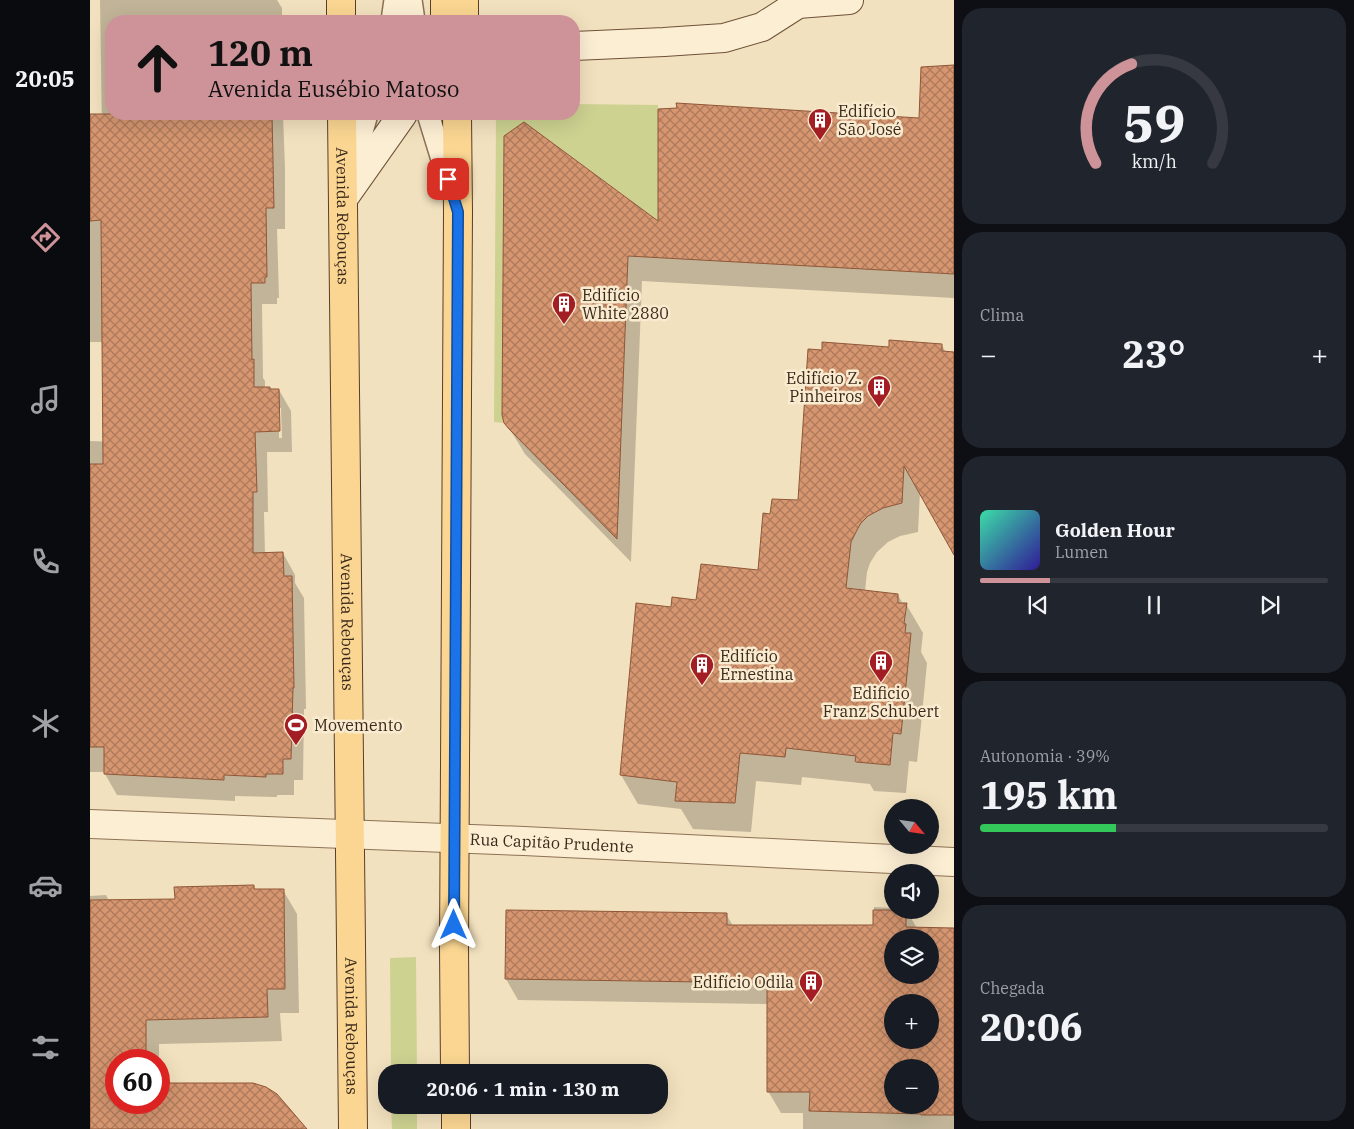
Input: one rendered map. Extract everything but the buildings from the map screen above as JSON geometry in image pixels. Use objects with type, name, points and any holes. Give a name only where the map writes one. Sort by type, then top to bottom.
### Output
[{"type":"main road","points":[[341,0],[341,15]]},
{"type":"main road","points":[[444,0],[445,15]]},
{"type":"main road","points":[[464,0],[464,15]]},
{"type":"main road","name":"Avenida Rebouças","points":[[342,120],[353,1129]]},
{"type":"main road","points":[[456,1064],[457,120]]},
{"type":"main road","points":[[456,1114],[456,1129]]},
{"type":"street","points":[[580,46],[724,38],[762,27],[794,2],[849,0]]},
{"type":"street","points":[[343,199],[399,120]]},
{"type":"street","name":"Rua Capitão Prudente","points":[[90,824],[455,838],[954,862]]},
{"type":"lane","points":[[393,15],[394,0]]},
{"type":"lane","points":[[411,0],[413,15]]},
{"type":"lane","points":[[343,199],[365,120]]},
{"type":"lane","points":[[430,120],[458,212]]},
{"type":"green space","points":[[580,104],[658,105],[658,235],[630,200],[524,122],[504,136],[504,423],[494,422],[496,120],[580,120]]},
{"type":"green space","points":[[416,957],[417,1064],[391,1064],[390,958]]},
{"type":"green space","points":[[391,1114],[417,1114],[417,1129],[392,1129]]},
{"type":"place","name":"Edifício São José","points":[[820,141]]},
{"type":"place","name":"Edifício White 2880","points":[[564,325]]},
{"type":"place","name":"Edifício Z. Pinheiros","points":[[879,408]]},
{"type":"place","name":"Edificio Franz Schubert","points":[[881,683]]},
{"type":"place","name":"Edifício Ernestina","points":[[702,686]]},
{"type":"place","name":"Movemento","points":[[296,746]]},
{"type":"place","name":"Edifício Odila","points":[[811,1003]]},
{"type":"route","points":[[448,179],[458,212],[454,925]]}]
